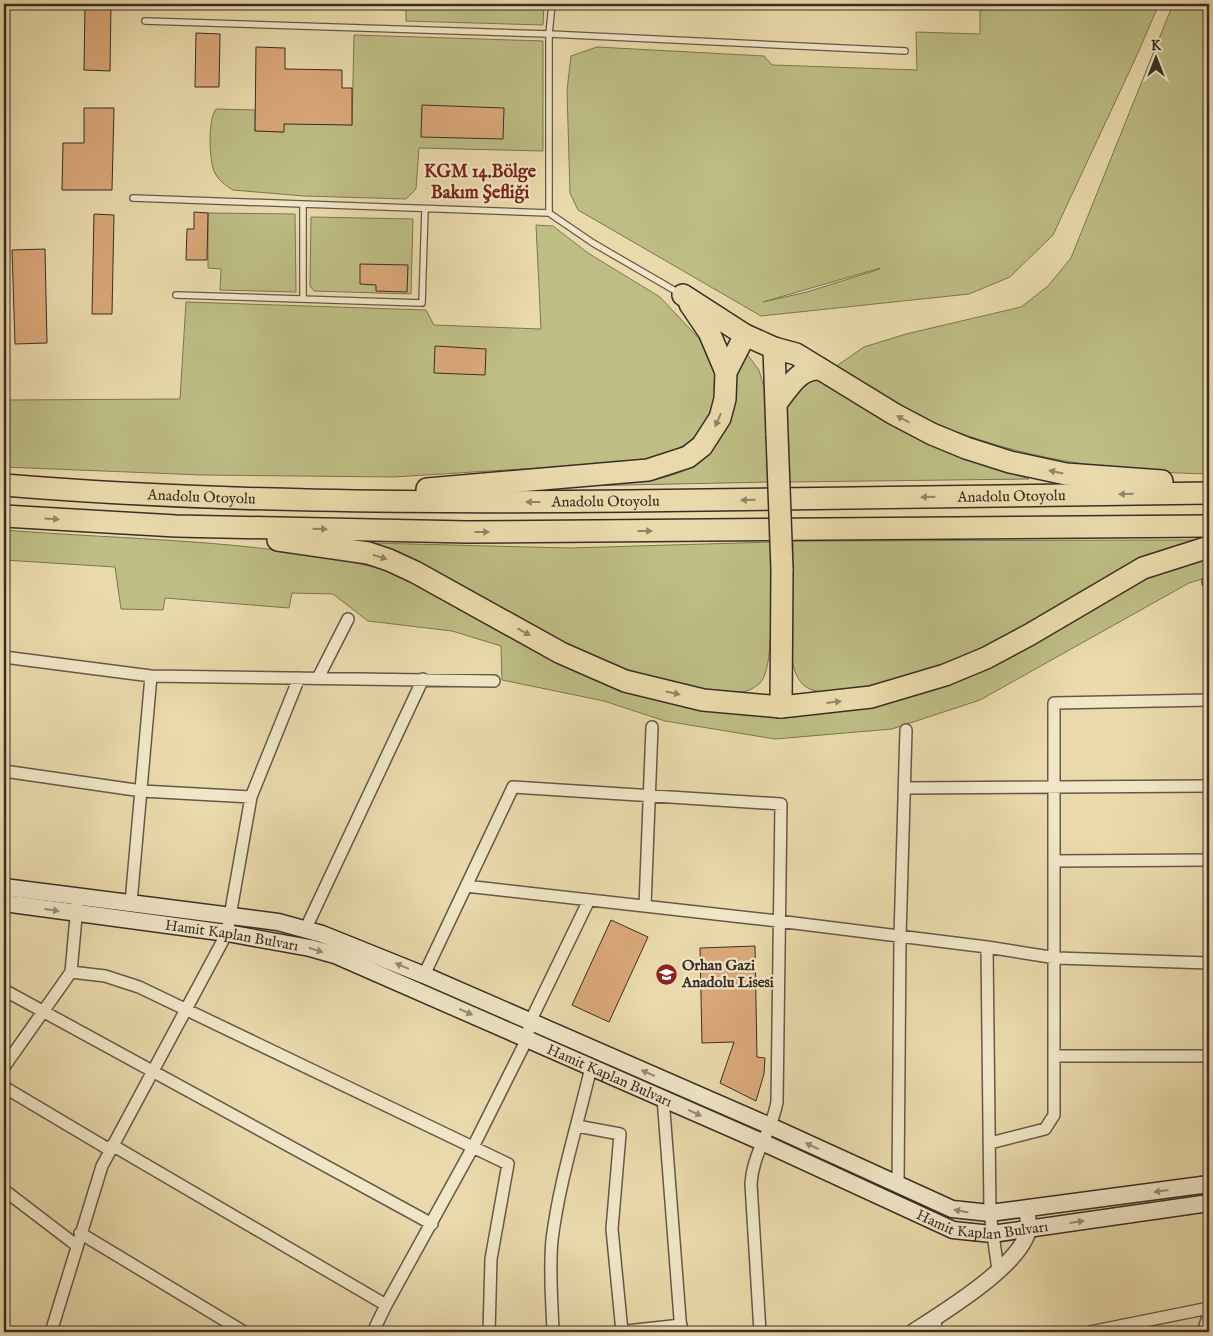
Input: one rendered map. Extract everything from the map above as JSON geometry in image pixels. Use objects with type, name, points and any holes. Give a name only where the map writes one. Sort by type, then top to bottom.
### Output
[{"type":"highway","points":[[683,295],[745,335],[774,348],[796,354],[894,414],[932,434],[1010,462],[1066,474],[1209,482]]},
{"type":"highway","points":[[683,295],[709,332],[726,372]]},
{"type":"highway","points":[[295,500],[616,473],[672,464],[688,457],[702,446],[720,418],[725,399],[726,372],[745,335]]},
{"type":"highway","points":[[774,348],[778,401],[777,435],[782,569],[781,707]]},
{"type":"highway","points":[[778,401],[799,374],[809,368],[820,369]]},
{"type":"highway","name":"Anadolu Otoyolu","points":[[4,485],[102,493],[295,500],[531,502],[1209,493]]},
{"type":"highway","name":"Anadolu Otoyolu","points":[[4,516],[176,526],[477,532],[1209,526]]},
{"type":"highway","points":[[176,526],[368,553],[415,572],[561,653],[618,678],[702,700],[781,707],[871,697],[945,675],[986,658],[1029,635],[1143,568],[1209,546]]},
{"type":"main road","name":"Hamit Kaplan Bulvarı","points":[[4,887],[77,905],[310,948],[335,955],[762,1142],[938,1224],[968,1233],[992,1234],[1209,1203]]},
{"type":"main road","name":"Hamit Kaplan Bulvarı","points":[[4,903],[77,905],[130,903],[232,915],[306,928],[424,976],[770,1126],[952,1209],[990,1213],[1209,1184]]},
{"type":"street","points":[[318,678],[348,619]]},
{"type":"street","points":[[4,657],[150,676],[494,681]]},
{"type":"street","points":[[130,903],[142,791],[150,676]]},
{"type":"street","points":[[55,1331],[76,1245],[99,1174],[111,1147],[227,932],[232,915],[251,797],[299,678]]},
{"type":"street","points":[[306,928],[423,679]]},
{"type":"street","points":[[990,1143],[1035,1133],[1050,1124],[1054,1115],[1056,958],[1054,702],[1209,700]]},
{"type":"street","points":[[645,906],[652,726]]},
{"type":"street","points":[[898,1186],[900,937],[906,788],[906,730]]},
{"type":"street","points":[[4,771],[142,791],[251,797]]},
{"type":"street","points":[[906,788],[1209,786]]},
{"type":"street","points":[[424,976],[512,787],[781,804],[777,1102],[770,1126],[754,1161],[751,1184],[760,1332]]},
{"type":"street","points":[[1055,861],[1209,860]]},
{"type":"street","points":[[466,886],[778,921],[987,947],[1056,958],[1209,963]]},
{"type":"street","points":[[373,1332],[474,1146],[527,1039],[530,1022],[589,900]]},
{"type":"street","points":[[4,1067],[71,972],[77,905]]},
{"type":"street","points":[[987,947],[990,1213],[998,1270]]},
{"type":"street","points":[[71,972],[120,980],[474,1146],[508,1164],[491,1259],[489,1332]]},
{"type":"street","points":[[4,990],[45,1010],[152,1072],[432,1224]]},
{"type":"street","points":[[1055,1056],[1209,1056]]},
{"type":"street","points":[[553,1332],[552,1239],[591,1067]]},
{"type":"street","points":[[4,1087],[386,1305]]},
{"type":"street","points":[[618,1332],[681,1329],[663,1098]]},
{"type":"street","points":[[577,1126],[620,1134],[612,1229],[621,1332]]},
{"type":"street","points":[[4,1190],[76,1245]]},
{"type":"street","points":[[913,1332],[936,1325],[1018,1250],[1026,1238],[1029,1228],[1027,1209]]},
{"type":"street","points":[[80,1233],[244,1332]]},
{"type":"street","points":[[1096,1331],[1209,1308]]},
{"type":"street","points":[[1203,1332],[1209,1314]]},
{"type":"lane","points":[[549,213],[549,34],[552,4]]},
{"type":"lane","points":[[145,21],[549,34],[905,51]]},
{"type":"lane","points":[[134,198],[549,213],[593,243],[683,295]]},
{"type":"lane","points":[[303,205],[303,299]]},
{"type":"lane","points":[[176,295],[422,303],[425,208]]},
{"type":"green space","points":[[315,4],[544,4],[543,25],[406,21],[406,10],[315,8]]},
{"type":"green space","points":[[998,4],[1159,4],[1053,235],[1010,277],[969,294],[761,316],[578,210],[570,193],[567,90],[571,56],[597,47],[764,56],[772,65],[917,70],[916,32],[980,34],[980,11]],"holes":[[[880,268],[880,269],[807,292],[763,302]]]},
{"type":"green space","points":[[1173,4],[1209,4],[1209,474],[1111,468],[1047,457],[983,441],[922,417],[835,367],[864,347],[906,334],[1021,307],[1048,286],[1071,258]]},
{"type":"green space","points":[[354,35],[543,41],[543,151],[419,148],[416,189],[406,199],[304,196],[233,190],[222,182],[214,171],[210,148],[213,114],[216,109],[255,110],[255,131],[283,132],[284,123],[352,125]]},
{"type":"green space","points":[[4,114],[8,400],[180,399],[186,302],[426,310],[434,325],[541,329],[536,225],[553,226],[588,253],[660,297],[705,345],[714,365],[716,385],[713,404],[703,428],[689,442],[668,455],[636,462],[393,477],[202,475],[4,467]]},
{"type":"green space","points":[[208,213],[295,214],[296,292],[220,290],[221,269],[208,268]]},
{"type":"green space","points":[[311,217],[413,219],[411,294],[314,291],[310,286]]},
{"type":"green space","points":[[747,354],[759,370],[766,394],[770,482],[579,486],[639,482],[660,478],[697,464],[711,451],[721,433],[731,381]]},
{"type":"green space","points":[[822,377],[977,463],[1029,479],[790,482],[786,432],[788,404],[791,394],[799,384]]},
{"type":"green space","points":[[4,530],[236,546],[328,558],[374,567],[376,563],[628,690],[887,701],[1139,579],[1209,553],[1209,577],[1189,583],[980,700],[892,729],[775,739],[665,721],[604,701],[502,680],[501,646],[452,631],[368,621],[333,594],[292,593],[289,608],[165,598],[163,610],[121,609],[115,567],[4,560]]},
{"type":"green space","points":[[1193,540],[1146,556],[1003,638],[966,657],[928,672],[888,683],[826,692],[806,687],[800,681],[794,669],[791,657],[793,541]]},
{"type":"green space","points":[[772,542],[771,639],[765,674],[760,683],[754,687],[734,693],[674,686],[612,666],[553,639],[413,559],[370,543],[570,548]]},
{"type":"building","points":[[85,4],[111,4],[110,71],[84,70]]},
{"type":"building","points":[[196,33],[220,34],[219,87],[195,87]]},
{"type":"building","points":[[256,47],[285,48],[285,69],[342,70],[342,88],[352,88],[352,125],[284,124],[284,132],[255,131]]},
{"type":"building","points":[[422,105],[504,108],[503,139],[421,137]]},
{"type":"building","points":[[84,108],[114,108],[112,190],[62,190],[63,143],[84,143]]},
{"type":"building","points":[[194,212],[208,213],[207,260],[186,260],[187,229],[194,229]]},
{"type":"building","points":[[94,214],[114,215],[112,314],[92,314]]},
{"type":"building","points":[[45,249],[47,343],[15,344],[12,250]]},
{"type":"building","points":[[360,264],[408,265],[407,292],[376,291],[376,285],[360,284]]},
{"type":"building","points":[[435,346],[486,349],[485,375],[434,373]]},
{"type":"building","points":[[611,920],[648,937],[609,1022],[572,1005]]},
{"type":"building","points":[[755,946],[757,1057],[765,1058],[764,1074],[756,1101],[720,1083],[734,1042],[702,1043],[700,948]]},
{"type":"place","name":"Orhan Gazi Anadolu Lisesi","points":[[666,974]]},
{"type":"district","name":"KGM 14.Bölge Bakım Şefliği","points":[[480,182]]}]
